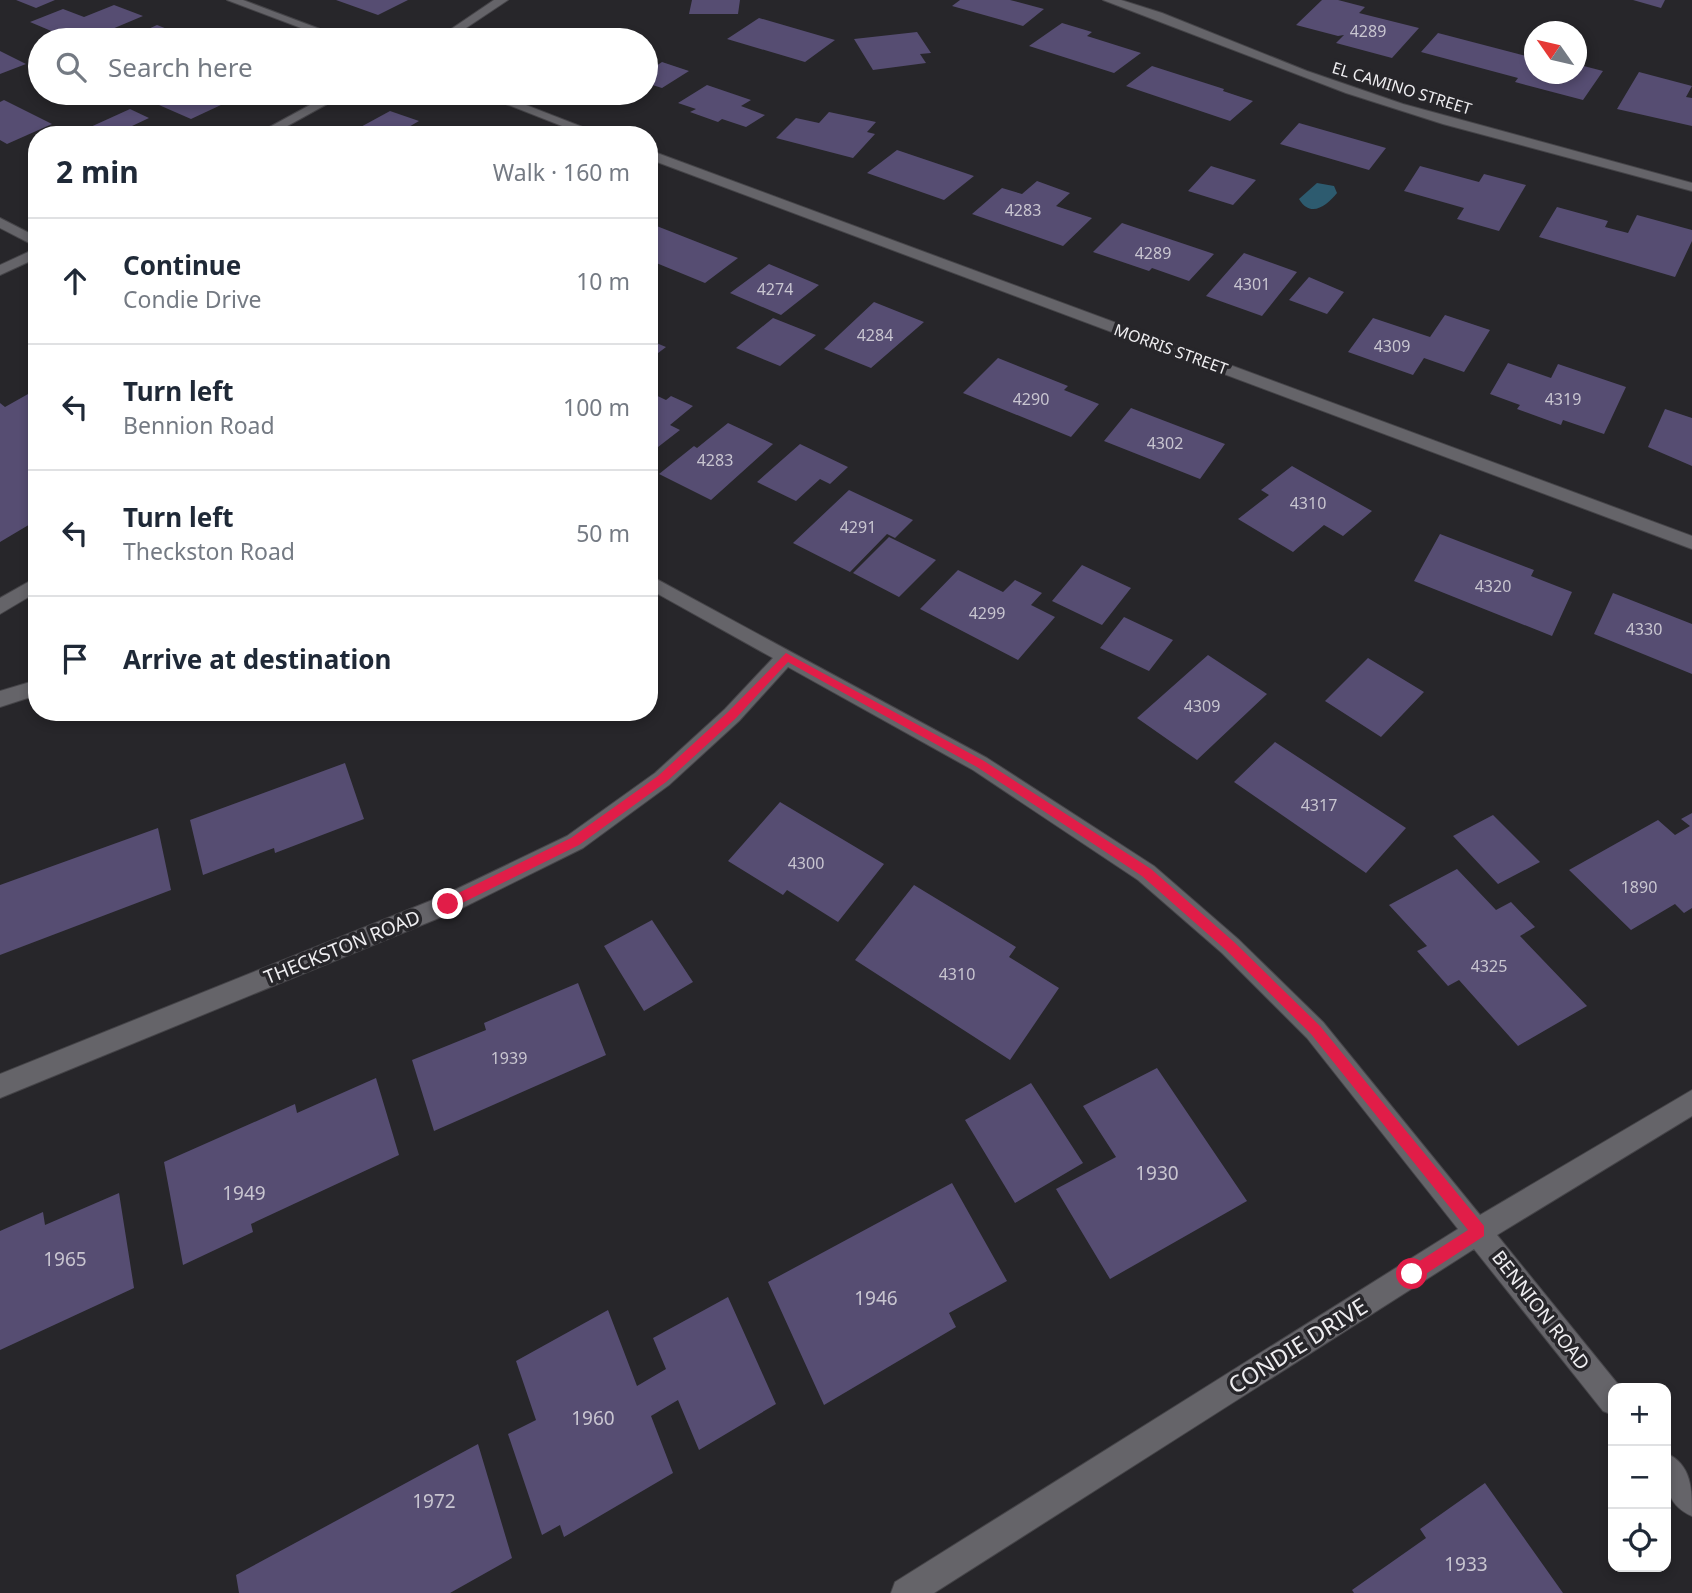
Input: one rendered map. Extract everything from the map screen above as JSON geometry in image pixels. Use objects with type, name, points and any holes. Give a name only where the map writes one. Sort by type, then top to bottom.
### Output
[{"type":"street","points":[[233,0],[310,28]]},
{"type":"street","points":[[459,28],[502,0]]},
{"type":"street","name":"EL CAMINO STREET","points":[[1109,0],[1149,13],[1303,74],[1369,96],[1692,187]]},
{"type":"street","points":[[278,126],[318,105]]},
{"type":"street","points":[[516,105],[573,126]]},
{"type":"street","name":"MORRIS STREET","points":[[658,157],[1692,543]]},
{"type":"street","points":[[0,222],[28,238]]},
{"type":"street","points":[[0,271],[28,257]]},
{"type":"street","name":"BENNION ROAD","points":[[658,586],[981,764],[1146,873],[1230,946],[1315,1030],[1608,1395]]},
{"type":"street","points":[[0,607],[28,589]]},
{"type":"street","name":"THECKSTON ROAD","points":[[0,1086],[448,904],[575,842],[662,779],[732,715],[786,656]]},
{"type":"street","points":[[0,699],[28,690]]},
{"type":"street","name":"CONDIE DRIVE","points":[[906,1593],[1479,1231],[1692,1102]]},
{"type":"street","points":[[1671,1474],[1692,1501]]},
{"type":"water","points":[[1317,183],[1334,186],[1337,193],[1319,208],[1309,208],[1299,199]]},
{"type":"building","points":[[16,0],[55,0],[36,8]]},
{"type":"building","points":[[336,0],[408,0],[378,15]]},
{"type":"building","points":[[692,0],[740,0],[738,14],[689,14]]},
{"type":"building","points":[[960,0],[1010,0],[1044,9],[1023,26],[952,6]]},
{"type":"building","points":[[1322,0],[1338,0],[1365,7],[1359,13],[1419,28],[1392,58],[1336,43],[1344,35],[1338,36],[1296,25]]},
{"type":"building","points":[[1633,0],[1665,0],[1661,8]]},
{"type":"building","points":[[114,5],[143,16],[114,28],[44,28],[30,22],[63,9],[84,17]]},
{"type":"building","points":[[759,18],[835,40],[805,62],[727,39]]},
{"type":"building","points":[[1062,23],[1092,32],[1087,36],[1141,53],[1114,73],[1029,46]]},
{"type":"building","points":[[917,32],[931,53],[920,54],[926,63],[873,70],[854,39]]},
{"type":"building","points":[[1438,33],[1524,55],[1524,84],[1587,84],[1587,67],[1603,71],[1583,100],[1515,82],[1518,78],[1421,52]]},
{"type":"building","points":[[0,51],[26,64],[0,74]]},
{"type":"building","points":[[662,62],[689,71],[662,88],[658,87],[658,65]]},
{"type":"building","points":[[1152,66],[1253,101],[1230,121],[1126,86]]},
{"type":"building","points":[[1639,72],[1692,86],[1686,97],[1692,98],[1692,126],[1617,109]]},
{"type":"building","points":[[707,85],[751,100],[741,106],[765,115],[746,127],[722,119],[718,122],[690,112],[696,109],[678,103]]},
{"type":"building","points":[[4,100],[52,124],[28,126],[28,135],[7,144],[0,140],[0,102]]},
{"type":"building","points":[[159,105],[221,105],[191,119]]},
{"type":"building","points":[[130,109],[149,118],[132,126],[93,126]]},
{"type":"building","points":[[390,111],[419,121],[410,126],[362,126]]},
{"type":"building","points":[[829,112],[876,122],[867,132],[875,134],[853,158],[776,138],[796,118],[819,123]]},
{"type":"building","points":[[1299,123],[1386,148],[1369,170],[1280,144]]},
{"type":"building","points":[[897,150],[974,176],[944,200],[867,173]]},
{"type":"building","points":[[1211,166],[1256,180],[1233,205],[1188,191]]},
{"type":"building","points":[[1420,166],[1479,182],[1484,174],[1526,185],[1499,231],[1457,219],[1464,208],[1404,191]]},
{"type":"building","points":[[1037,181],[1070,193],[1056,206],[1092,218],[1063,246],[972,214],[1002,188],[1022,194]]},
{"type":"building","points":[[1557,207],[1608,221],[1605,227],[1628,233],[1637,215],[1692,230],[1692,241],[1675,277],[1539,237]]},
{"type":"building","points":[[1122,223],[1214,254],[1189,281],[1093,252]]},
{"type":"building","points":[[658,227],[738,258],[705,283],[658,264]]},
{"type":"building","points":[[1244,253],[1297,272],[1262,316],[1206,296]]},
{"type":"building","points":[[769,264],[819,285],[781,315],[730,293]]},
{"type":"building","points":[[1309,277],[1344,292],[1327,314],[1289,300]]},
{"type":"building","points":[[874,302],[924,322],[871,368],[824,349]]},
{"type":"building","points":[[1445,315],[1490,330],[1464,372],[1424,358],[1413,375],[1348,352],[1373,318],[1430,337]]},
{"type":"building","points":[[773,318],[816,335],[780,366],[736,348]]},
{"type":"building","points":[[658,344],[666,347],[658,353]]},
{"type":"building","points":[[998,358],[1068,386],[1064,390],[1099,404],[1071,437],[963,393]]},
{"type":"building","points":[[1508,363],[1551,378],[1558,364],[1626,387],[1604,434],[1563,420],[1561,425],[1517,409],[1520,405],[1490,394]]},
{"type":"building","points":[[28,394],[28,525],[0,542],[0,403],[5,407]]},
{"type":"building","points":[[658,396],[666,400],[671,396],[693,406],[670,425],[680,430],[658,447]]},
{"type":"building","points":[[1131,408],[1225,444],[1200,479],[1104,441]]},
{"type":"building","points":[[1665,409],[1692,418],[1692,466],[1648,447]]},
{"type":"building","points":[[728,423],[773,444],[711,500],[659,474],[694,446],[697,448]]},
{"type":"building","points":[[800,444],[848,467],[830,484],[820,479],[796,501],[757,482]]},
{"type":"building","points":[[1292,466],[1372,511],[1343,536],[1324,525],[1293,552],[1238,519],[1269,495],[1261,490]]},
{"type":"building","points":[[849,490],[913,520],[895,538],[887,534],[850,572],[793,543]]},
{"type":"building","points":[[1440,534],[1534,570],[1531,576],[1572,592],[1552,636],[1414,581]]},
{"type":"building","points":[[889,537],[936,560],[899,597],[853,573]]},
{"type":"building","points":[[1082,565],[1131,588],[1102,625],[1052,601]]},
{"type":"building","points":[[958,570],[1003,592],[1015,580],[1042,593],[1031,605],[1055,617],[1018,660],[920,609]]},
{"type":"building","points":[[1613,593],[1692,624],[1692,674],[1594,634]]},
{"type":"building","points":[[1124,617],[1173,640],[1149,671],[1100,648]]},
{"type":"building","points":[[1208,655],[1267,694],[1197,760],[1137,718]]},
{"type":"building","points":[[1368,658],[1424,692],[1381,737],[1325,701]]},
{"type":"building","points":[[1275,742],[1406,828],[1366,873],[1234,782]]},
{"type":"building","points":[[345,763],[364,819],[275,853],[274,848],[203,875],[190,820]]},
{"type":"building","points":[[780,802],[884,864],[838,922],[787,890],[783,895],[728,861]]},
{"type":"building","points":[[1692,813],[1692,908],[1684,913],[1675,904],[1631,930],[1569,870],[1658,820],[1675,835],[1690,826],[1681,819]]},
{"type":"building","points":[[1493,815],[1540,862],[1498,884],[1453,836]]},
{"type":"building","points":[[158,828],[171,890],[0,955],[0,885]]},
{"type":"building","points":[[1457,869],[1496,910],[1511,902],[1535,927],[1520,936],[1587,1006],[1518,1046],[1459,980],[1448,986],[1417,951],[1427,946],[1389,905]]},
{"type":"building","points":[[914,885],[1016,947],[1009,957],[1059,988],[1010,1060],[855,960]]},
{"type":"building","points":[[652,920],[693,982],[644,1011],[604,946]]},
{"type":"building","points":[[578,983],[606,1055],[434,1131],[412,1060],[486,1030],[484,1023]]},
{"type":"building","points":[[1157,1068],[1247,1201],[1110,1279],[1056,1189],[1116,1157],[1083,1106]]},
{"type":"building","points":[[376,1078],[399,1155],[251,1224],[253,1232],[183,1265],[164,1162],[295,1104],[297,1113]]},
{"type":"building","points":[[1031,1083],[1083,1163],[1015,1203],[965,1120]]},
{"type":"building","points":[[952,1183],[1007,1281],[949,1313],[956,1327],[824,1405],[768,1282]]},
{"type":"building","points":[[119,1193],[134,1288],[0,1350],[0,1231],[43,1212],[45,1225]]},
{"type":"building","points":[[728,1297],[776,1404],[699,1450],[678,1400],[651,1416],[673,1473],[564,1537],[560,1525],[542,1535],[508,1434],[536,1420],[516,1361],[608,1310],[637,1386],[666,1369],[653,1338]]},
{"type":"building","points":[[478,1444],[512,1558],[450,1593],[239,1593],[236,1575]]},
{"type":"building","points":[[1485,1483],[1563,1593],[1354,1593],[1352,1590],[1426,1538],[1420,1529]]},
{"type":"route","points":[[448,904],[575,842],[662,779],[732,715],[786,656],[981,764],[1146,873],[1230,946],[1315,1030],[1479,1231],[1412,1274]]}]
